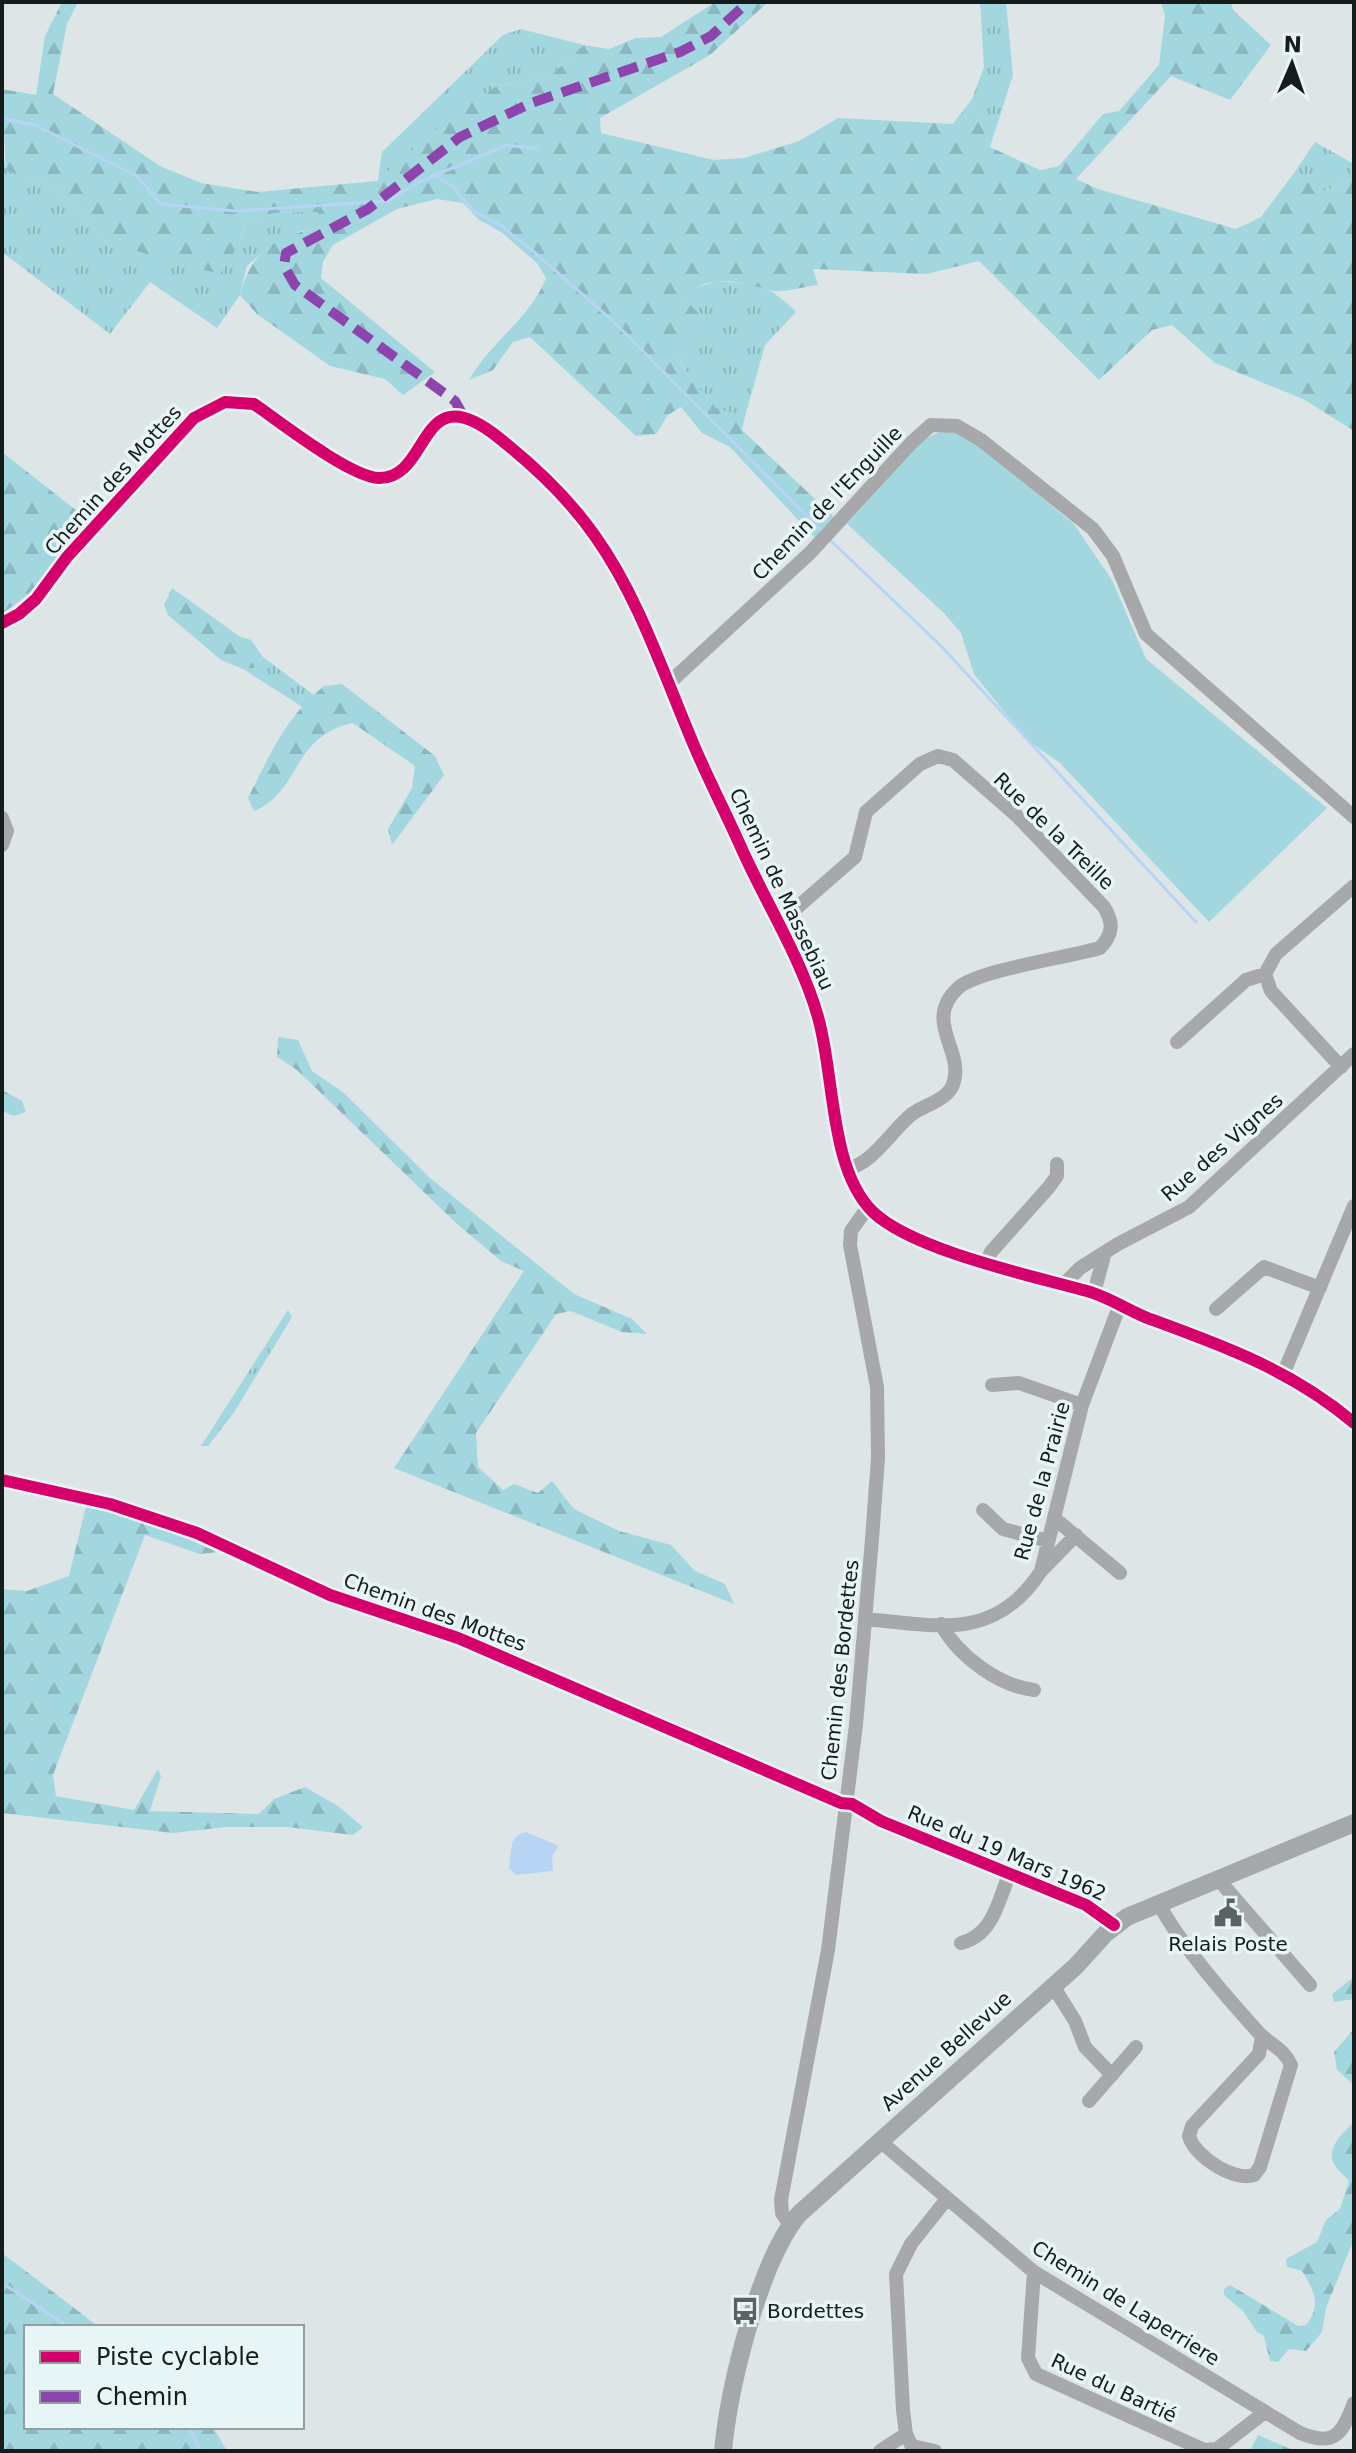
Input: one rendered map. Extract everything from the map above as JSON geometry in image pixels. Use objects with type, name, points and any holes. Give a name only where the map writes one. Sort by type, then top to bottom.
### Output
[{"type":"main road","name":"Avenue Bellevue","points":[[723,2451],[729,2409],[768,2264],[795,2220],[1053,1986],[1114,1925],[1354,1823]]},
{"type":"street","name":"Chemin des Mottes","points":[[2,623],[19,614],[36,599],[67,557],[182,429],[211,406],[225,402],[254,404],[345,465],[379,478],[391,476],[403,467],[440,422],[451,416],[463,415]]},
{"type":"street","name":"Chemin de Massebiau","points":[[463,415],[504,441],[578,513],[619,575],[799,968],[818,1016],[846,1169],[855,1191],[868,1207],[895,1227],[986,1263],[1094,1293],[1119,1307],[1206,1338],[1284,1372],[1354,1423]]},
{"type":"street","name":"Chemin de l'Enguille","points":[[668,684],[810,553],[922,433],[931,425],[957,426],[981,440],[1093,529],[1113,556],[1146,634],[1354,817]]},
{"type":"street","name":"Rue de la Treille","points":[[777,925],[855,857],[862,820],[872,806],[920,764],[938,756],[953,760],[1017,816],[1104,907],[1111,924],[1111,932],[1100,948],[992,973],[961,985],[946,1006],[943,1020],[955,1075],[952,1087],[947,1094],[911,1115],[860,1163],[846,1169]]},
{"type":"street","points":[[2,818],[7,831],[2,845]]},
{"type":"street","points":[[1177,1042],[1246,980],[1265,974],[1276,954],[1354,886]]},
{"type":"street","points":[[1265,974],[1271,991],[1341,1067]]},
{"type":"street","name":"Rue des Vignes","points":[[1063,1285],[1080,1268],[1105,1252],[1189,1207],[1354,1054]]},
{"type":"street","points":[[986,1263],[991,1252],[1057,1176],[1057,1164]]},
{"type":"street","points":[[1284,1372],[1354,1206]]},
{"type":"street","name":"Chemin des Bordettes","points":[[795,2220],[782,2213],[783,2188],[828,1950],[866,1619],[879,1414],[850,1245],[851,1231],[868,1207]]},
{"type":"street","points":[[1094,1293],[1105,1252]]},
{"type":"street","points":[[1216,1309],[1264,1267],[1320,1288]]},
{"type":"street","name":"Rue de la Prairie","points":[[866,1619],[941,1624],[983,1622],[1000,1614],[1027,1593],[1041,1571],[1082,1405],[1119,1307]]},
{"type":"street","points":[[992,1385],[1019,1383],[1082,1405]]},
{"type":"street","name":"Chemin des Mottes","points":[[2,1480],[110,1504],[183,1528],[330,1595],[458,1638],[846,1810]]},
{"type":"street","points":[[983,1510],[1003,1529],[1048,1541]]},
{"type":"street","points":[[1054,1518],[1120,1573]]},
{"type":"street","points":[[1041,1571],[1076,1535]]},
{"type":"street","points":[[941,1624],[947,1636],[1003,1684],[1034,1690]]},
{"type":"street","name":"Rue du 19 Mars 1962","points":[[846,1810],[881,1821],[1086,1905],[1114,1925]]},
{"type":"street","points":[[961,1943],[976,1939],[987,1928],[1009,1875]]},
{"type":"street","points":[[1218,1879],[1310,1985]]},
{"type":"street","points":[[1159,1904],[1174,1928],[1262,2036],[1286,2054],[1290,2073],[1260,2167],[1254,2175],[1237,2176],[1197,2151],[1189,2136],[1192,2126],[1259,2054],[1262,2036]]},
{"type":"street","points":[[1053,1986],[1075,2021],[1085,2047],[1112,2075]]},
{"type":"street","points":[[1089,2101],[1136,2047]]},
{"type":"street","name":"Chemin de Laperriere","points":[[880,2141],[1034,2272],[1300,2433],[1319,2441],[1330,2439],[1347,2421],[1354,2403]]},
{"type":"street","points":[[911,2444],[896,2274],[911,2244],[946,2200]]},
{"type":"street","name":"Rue du Bartié","points":[[1034,2272],[1028,2358],[1036,2374],[1204,2450],[1217,2449],[1265,2412]]},
{"type":"street","points":[[880,2451],[911,2444],[935,2451]]},
{"type":"green space","points":[[62,2],[78,2],[67,24],[53,94],[160,166],[201,183],[258,192],[377,181],[459,109],[497,86],[549,77],[584,45],[609,49],[636,38],[661,37],[715,2],[768,2],[710,55],[600,118],[601,133],[714,160],[744,158],[799,141],[838,118],[953,124],[972,99],[990,147],[1040,170],[1059,166],[1103,114],[1119,111],[1159,65],[1165,16],[1161,2],[1231,2],[1233,10],[1271,45],[1230,100],[1171,76],[1076,179],[1098,189],[1236,229],[1261,217],[1294,173],[1325,191],[1354,177],[1354,431],[1305,400],[1215,363],[1172,325],[1152,330],[1099,380],[979,261],[927,274],[813,269],[818,285],[783,291],[727,281],[705,284],[684,299],[705,319],[710,330],[695,334],[679,357],[689,377],[716,408],[745,417],[742,430],[834,517],[815,538],[730,447],[702,433],[681,407],[668,415],[656,434],[636,436],[530,337],[513,342],[493,370],[469,380],[488,353],[521,318],[546,278],[537,263],[501,232],[478,219],[463,203],[437,199],[397,209],[333,245],[323,262],[321,278],[435,372],[403,395],[385,379],[330,366],[257,314],[240,295],[252,265],[270,246],[295,234],[327,225],[317,212],[273,213],[246,223],[238,246],[220,273],[192,268],[105,241],[57,187],[6,171],[2,89],[36,95],[45,36]]},
{"type":"green space","points":[[980,2],[1006,2],[1013,75],[990,147],[972,99],[984,67]]},
{"type":"green space","points":[[521,29],[584,45],[549,77],[497,86],[378,181],[382,152],[503,35]]},
{"type":"green space","points":[[1315,142],[1354,164],[1354,177],[1325,191],[1294,173]]},
{"type":"green space","points":[[2,145],[6,171],[57,187],[105,241],[147,252],[238,246],[246,223],[273,213],[317,211],[328,225],[299,232],[267,248],[247,266],[240,295],[217,328],[150,282],[110,334],[2,252]]},
{"type":"green space","points":[[716,281],[760,287],[796,312],[765,345],[745,417],[716,409],[689,377],[679,356],[705,319],[684,299],[693,289]]},
{"type":"green space","points":[[959,430],[1074,524],[1112,580],[1146,659],[1327,808],[1209,922],[1060,763],[1026,739],[974,674],[961,633],[944,613],[847,524],[922,440],[942,431]]},
{"type":"green space","points":[[2,452],[91,522],[39,584],[2,613]]},
{"type":"green space","points":[[172,588],[239,636],[251,640],[263,657],[254,668],[243,669],[221,660],[168,615],[164,605]]},
{"type":"green space","points":[[263,657],[314,695],[304,708],[243,669],[254,668]]},
{"type":"green space","points":[[342,684],[435,756],[444,775],[392,845],[388,829],[412,788],[415,766],[353,723],[333,730],[318,740],[281,791],[269,802],[254,811],[248,798],[280,737],[299,711],[324,686]]},
{"type":"green space","points":[[278,1037],[298,1040],[312,1071],[344,1093],[430,1178],[574,1294],[632,1319],[647,1334],[622,1332],[571,1311],[556,1314],[476,1433],[478,1467],[503,1490],[514,1484],[538,1493],[552,1481],[574,1509],[619,1531],[671,1545],[695,1571],[725,1584],[734,1604],[394,1468],[524,1271],[501,1261],[457,1224],[297,1070],[277,1057]]},
{"type":"green space","points":[[2,1090],[22,1101],[26,1112],[14,1116],[2,1111]]},
{"type":"green space","points":[[288,1310],[292,1317],[233,1414],[208,1446],[201,1446]]},
{"type":"green space","points":[[86,1506],[149,1523],[218,1552],[200,1554],[145,1535],[53,1775],[56,1796],[134,1810],[158,1769],[161,1776],[150,1811],[259,1814],[274,1799],[305,1787],[338,1806],[363,1827],[353,1835],[287,1827],[226,1827],[173,1833],[2,1813],[2,1589],[27,1591],[69,1576]]},
{"type":"green space","points":[[1354,1977],[1354,1999],[1334,2002],[1332,1994]]},
{"type":"green space","points":[[1354,2029],[1354,2085],[1337,2070],[1334,2052]]},
{"type":"green space","points":[[1354,2122],[1354,2239],[1326,2308],[1322,2332],[1306,2351],[1289,2349],[1278,2362],[1270,2361],[1264,2336],[1257,2332],[1243,2311],[1224,2295],[1224,2289],[1230,2285],[1298,2326],[1306,2325],[1314,2311],[1313,2291],[1302,2271],[1287,2267],[1286,2259],[1317,2242],[1326,2220],[1340,2209],[1349,2181],[1336,2167],[1332,2154],[1336,2142]]},
{"type":"green space","points":[[2,2253],[96,2325],[24,2325],[24,2429],[214,2429],[227,2451],[2,2451]]},
{"type":"green space","points":[[1258,2435],[1295,2451],[1250,2451]]},
{"type":"shaded area","points":[[526,1832],[559,1846],[552,1856],[553,1871],[516,1875],[509,1868],[512,1843],[517,1835]]},
{"type":"waterway","points":[[2,118],[35,125],[137,176],[161,204],[235,211],[388,201],[419,182],[507,145],[537,149]]},
{"type":"waterway","points":[[434,175],[452,186],[472,210],[500,225],[533,251],[614,322],[823,532]]},
{"type":"waterway","points":[[828,538],[940,645],[1196,922]]},
{"type":"waterway","points":[[2,2283],[66,2325]]},
{"type":"waterway","points":[[190,2429],[201,2451]]},
{"type":"marked path","points":[[463,415],[455,401],[295,285],[284,266],[286,253],[368,209],[460,137],[531,103],[680,52],[711,36],[748,2]]},
{"type":"cycle path","points":[[2,623],[19,614],[36,599],[67,557],[194,418],[225,402],[254,404],[334,459],[351,469],[379,478],[396,474],[409,463],[439,422],[453,417],[472,421],[512,448],[563,496],[595,536],[624,583],[702,764],[811,995],[823,1040],[840,1146],[858,1192],[872,1211],[914,1238],[974,1260],[1095,1294],[1142,1316],[1231,1350],[1282,1374],[1354,1423]]},
{"type":"cycle path","points":[[2,1480],[110,1504],[197,1533],[330,1595],[458,1638],[841,1803],[852,1804],[881,1821],[1086,1905],[1114,1925]]},
{"type":"place","name":"Relais Poste","points":[[1228,1913]]},
{"type":"place","name":"Bordettes","points":[[745,2311]]}]
